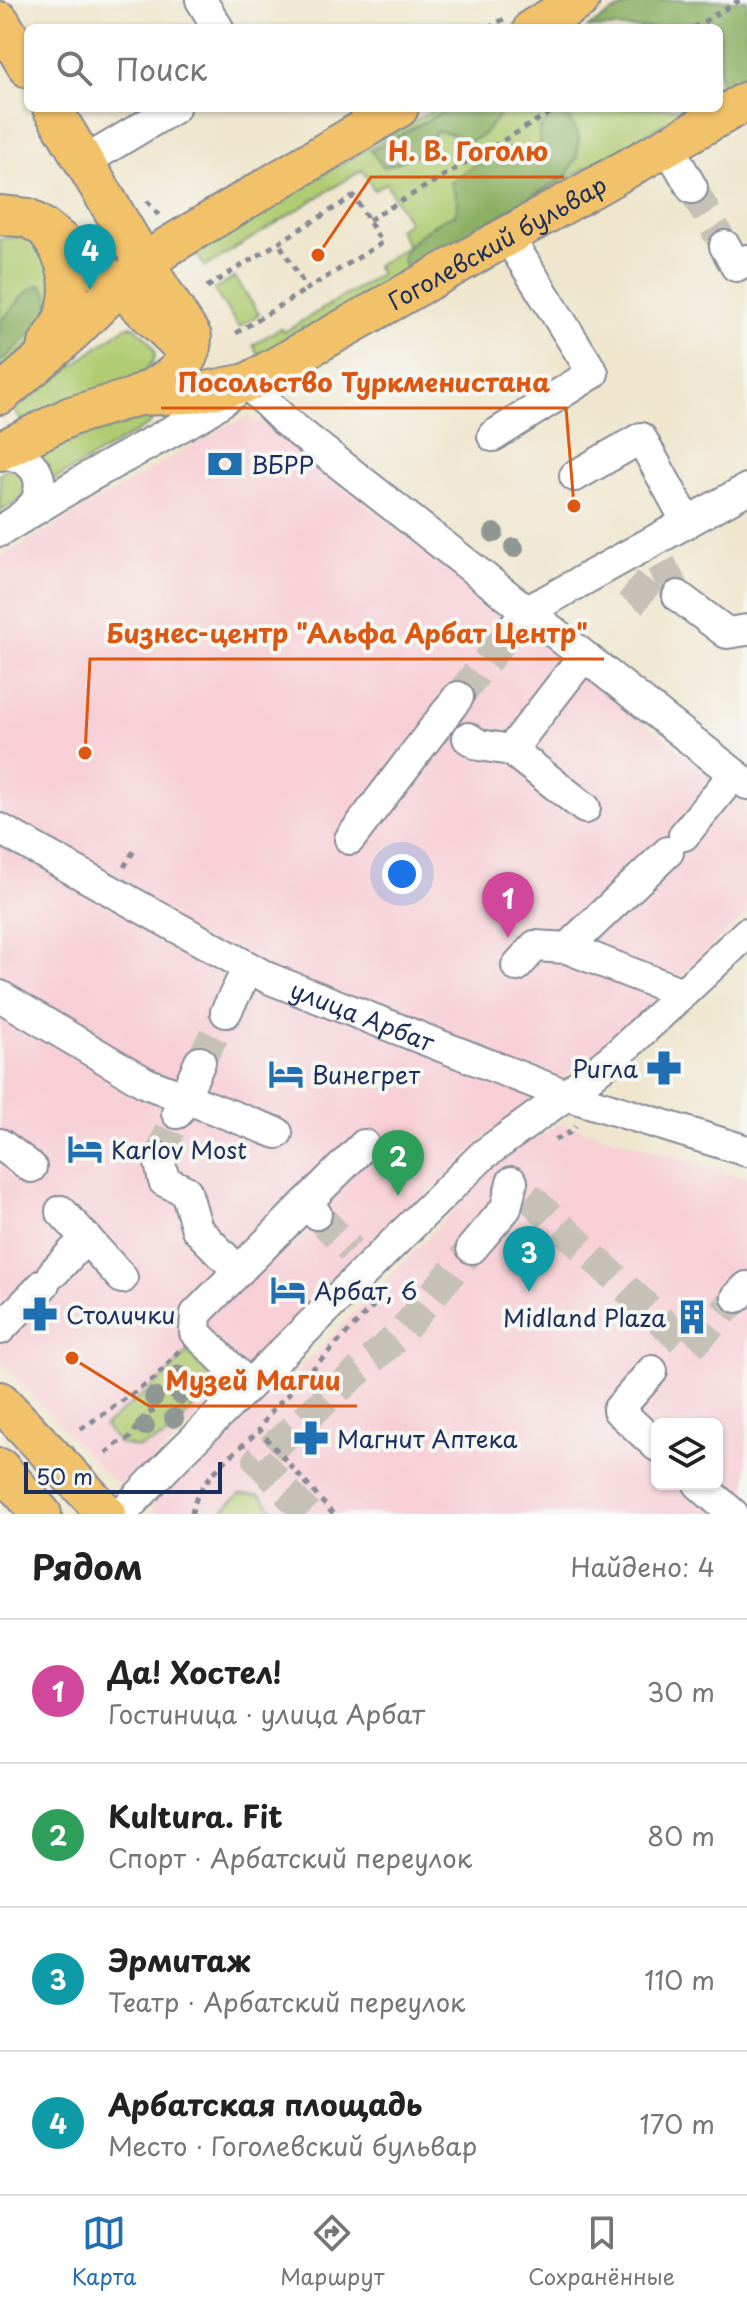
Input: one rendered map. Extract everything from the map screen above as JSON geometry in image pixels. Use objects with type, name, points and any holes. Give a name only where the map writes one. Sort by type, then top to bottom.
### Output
[{"type":"main road","points":[[540,24],[580,0]]},
{"type":"main road","points":[[0,21],[24,61]]},
{"type":"main road","name":"Гоголевский бульвар","points":[[0,452],[71,416],[138,396],[190,394],[247,383],[747,101]]},
{"type":"main road","points":[[54,112],[84,162],[132,275]]},
{"type":"main road","points":[[11,386],[132,275],[187,234],[392,112]]},
{"type":"main road","points":[[0,215],[28,218],[132,275],[192,337],[190,353],[177,372],[138,396]]},
{"type":"main road","points":[[11,386],[52,338],[64,315],[69,295],[69,279],[61,252],[44,228]]},
{"type":"main road","points":[[190,353],[217,371],[247,383]]},
{"type":"main road","points":[[0,1401],[107,1514]]},
{"type":"main road","points":[[0,1468],[42,1514]]},
{"type":"street","points":[[201,0],[216,24]]},
{"type":"street","points":[[84,162],[167,112]]},
{"type":"street","points":[[668,146],[692,188]]},
{"type":"street","points":[[493,436],[593,373],[508,237]]},
{"type":"street","points":[[247,383],[285,421],[518,621],[583,657],[740,779],[567,948]]},
{"type":"street","name":"Гоголевский бульвар","points":[[10,525],[90,476],[205,413],[247,383]]},
{"type":"street","points":[[575,476],[641,438],[669,543]]},
{"type":"street","points":[[0,452],[25,459],[35,469],[40,481],[33,506],[10,525]]},
{"type":"street","points":[[518,621],[622,572],[747,489]]},
{"type":"street","points":[[706,641],[670,602],[727,633],[747,630]]},
{"type":"street","points":[[511,750],[583,657]]},
{"type":"street","points":[[350,839],[458,697]]},
{"type":"street","points":[[468,738],[479,745],[511,750],[585,808]]},
{"type":"street","name":"улица Арбат","points":[[0,829],[282,984],[566,1095],[747,1151]]},
{"type":"street","points":[[121,1514],[248,1385],[360,1259],[483,1155],[620,1052],[747,933]]},
{"type":"street","points":[[517,966],[535,946],[567,948],[682,993]]},
{"type":"street","points":[[226,1012],[248,968]]},
{"type":"street","points":[[0,996],[180,1105],[277,1133]]},
{"type":"street","points":[[180,1105],[200,1062]]},
{"type":"street","points":[[0,1144],[31,1167]]},
{"type":"street","points":[[248,1385],[195,1332],[196,1314],[238,1271],[310,1209],[364,1145]]},
{"type":"street","points":[[472,1248],[520,1189],[483,1155]]},
{"type":"street","points":[[159,1158],[164,1181],[186,1191],[197,1229],[238,1271]]},
{"type":"street","points":[[61,1211],[122,1278]]},
{"type":"street","points":[[0,1329],[86,1238]]},
{"type":"street","points":[[651,1440],[618,1410],[652,1371]]},
{"type":"street","points":[[706,1490],[733,1514]]},
{"type":"path","points":[[700,24],[740,0]]},
{"type":"path","points":[[369,220],[551,112]]},
{"type":"path","points":[[207,287],[354,196],[382,243],[236,333]]},
{"type":"path","points":[[146,200],[161,218]]},
{"type":"path","points":[[279,243],[307,289]]},
{"type":"path","points":[[546,1145],[569,1133],[596,1105]]},
{"type":"path","points":[[192,1514],[196,1496],[204,1483],[259,1430],[268,1415],[377,1302]]},
{"type":"path","points":[[81,1429],[155,1378],[195,1332]]},
{"type":"path","points":[[106,1453],[130,1438],[143,1418],[155,1409]]},
{"type":"path","points":[[259,1430],[333,1514]]},
{"type":"shaded area","points":[[245,419],[268,427],[747,804],[747,913],[606,1047],[493,1130],[134,1480],[113,1481],[0,1361],[0,558],[226,426]]},
{"type":"shaded area","points":[[561,1123],[747,1178],[747,1514],[154,1514],[155,1496],[223,1429],[270,1399],[461,1203],[465,1190],[505,1156]]},
{"type":"green space","points":[[641,0],[747,0],[747,73],[723,87],[723,24],[594,24]]},
{"type":"green space","points":[[430,112],[684,112],[419,263],[265,365],[253,345],[280,328],[284,332],[380,274],[376,266],[408,246],[398,229],[409,222],[386,183],[374,190],[362,170],[205,267],[194,250]]},
{"type":"green space","points":[[442,112],[502,112],[483,135],[469,142],[436,131],[421,154],[383,167],[371,151]]},
{"type":"green space","points":[[554,114],[569,118],[579,137],[577,157],[566,176],[406,270],[403,256],[410,244],[433,225],[455,215],[458,203],[451,183],[479,162],[510,148],[525,162],[540,159],[539,130]]},
{"type":"green space","points":[[23,236],[37,241],[59,289],[31,343],[0,370],[0,239]]},
{"type":"green space","points":[[235,277],[259,314],[239,327],[214,290]]},
{"type":"green space","points":[[41,285],[49,299],[46,314],[0,362],[0,321],[24,295]]},
{"type":"green space","points":[[134,326],[150,342],[155,355],[153,362],[141,374],[130,381],[22,421],[14,410],[117,333]]},
{"type":"green space","points":[[147,418],[150,424],[50,482],[38,455],[78,438]]},
{"type":"green space","points":[[16,468],[27,478],[22,499],[0,511],[0,473]]},
{"type":"green space","points":[[195,1343],[226,1374],[164,1438],[137,1448],[118,1443],[104,1426],[166,1376]]},
{"type":"green space","points":[[240,1494],[260,1495],[278,1514],[218,1514]]},
{"type":"tunnel","points":[[692,188],[725,246]]},
{"type":"tunnel","points":[[661,564],[678,596]]},
{"type":"tunnel","points":[[628,583],[662,609]]},
{"type":"tunnel","points":[[458,697],[511,630]]},
{"type":"tunnel","points":[[200,1062],[226,1012]]},
{"type":"tunnel","points":[[159,1158],[177,1113]]},
{"type":"tunnel","points":[[528,1196],[690,1348],[737,1297]]},
{"type":"tunnel","points":[[316,1214],[351,1250]]},
{"type":"tunnel","points":[[307,1514],[258,1460],[398,1336],[472,1248]]},
{"type":"place","name":"Н. В. Гоголю","points":[[318,255]]},
{"type":"place","name":"Арбатская площадь","points":[[90,290]]},
{"type":"place","name":"ВБРР","points":[[225,464]]},
{"type":"place","name":"Посольство Туркменистана","points":[[574,506]]},
{"type":"place","name":"Бизнес-центр \"Альфа Арбат Центр\"","points":[[85,753]]},
{"type":"place","name":"Да! Хостел!","points":[[508,938]]},
{"type":"place","name":"Ригла","points":[[664,1068]]},
{"type":"place","name":"Винегрет","points":[[286,1074]]},
{"type":"place","name":"Karlov Most","points":[[85,1149]]},
{"type":"place","name":"Kultura. Fit","points":[[398,1196]]},
{"type":"place","name":"Арбат, 6","points":[[288,1290]]},
{"type":"place","name":"Эрмитаж","points":[[529,1292]]},
{"type":"place","name":"Столички","points":[[40,1314]]},
{"type":"place","name":"Midland Plaza","points":[[692,1317]]},
{"type":"place","name":"Музей Магии","points":[[72,1358]]},
{"type":"place","name":"Магнит Аптека","points":[[311,1438]]}]
